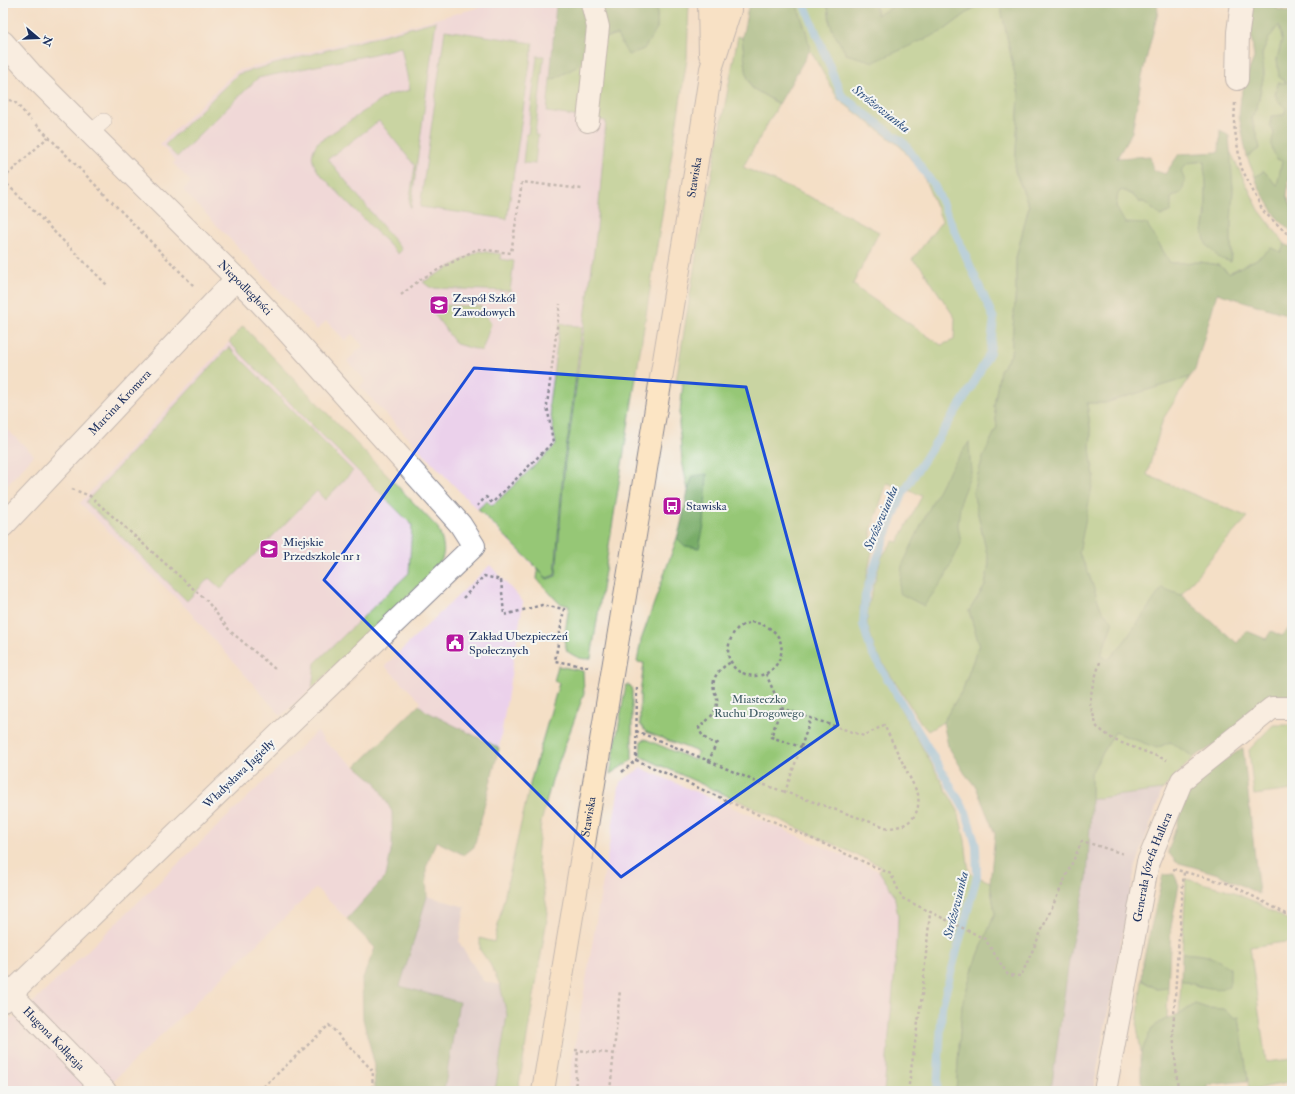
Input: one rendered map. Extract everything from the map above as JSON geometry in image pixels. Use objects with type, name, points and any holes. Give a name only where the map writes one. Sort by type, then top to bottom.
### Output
[{"type":"main road","name":"Stawiska","points":[[709,3],[711,69]]},
{"type":"main road","name":"Stawiska","points":[[543,1091],[711,69],[730,10],[730,3]]},
{"type":"street","points":[[588,121],[598,27],[592,3]]},
{"type":"street","points":[[1237,79],[1238,32],[1242,3]]},
{"type":"street","name":"Niepodległości","points":[[3,42],[34,77],[97,127],[286,330],[460,524],[474,546]]},
{"type":"street","name":"Marcina Kromera","points":[[3,526],[237,278]]},
{"type":"street","name":"Władysława Jagiełły","points":[[6,994],[474,546]]},
{"type":"street","name":"Generała Józefa Hallera","points":[[1105,1091],[1148,862],[1182,780],[1272,708],[1292,708]]},
{"type":"street","name":"Hugona Kołłątaja","points":[[6,994],[105,1091]]},
{"type":"path","points":[[1237,79],[1234,125],[1241,167],[1263,211],[1292,238]]},
{"type":"path","points":[[3,99],[14,101],[31,120]]},
{"type":"path","points":[[36,124],[194,286]]},
{"type":"path","points":[[48,137],[3,180],[106,285]]},
{"type":"path","points":[[400,295],[421,279],[477,249],[511,252],[522,182],[582,189]]},
{"type":"path","points":[[478,504],[486,497],[492,503],[553,442],[547,405],[560,304]]},
{"type":"path","points":[[69,488],[90,496],[207,601],[230,631],[275,668]]},
{"type":"path","points":[[463,598],[484,576],[501,580],[504,614],[542,605],[564,609],[555,660],[594,668]]},
{"type":"path","points":[[750,622],[769,627],[775,631],[780,641],[781,653],[777,664],[766,674],[752,676],[736,671],[728,657],[729,647],[737,629],[750,622]]},
{"type":"path","points":[[716,744],[700,733],[700,728],[710,719],[716,710],[717,700],[714,685],[716,674],[731,662]]},
{"type":"path","points":[[1100,662],[1092,688],[1090,704],[1097,727],[1114,740],[1193,771]]},
{"type":"path","points":[[636,731],[759,783],[888,828],[903,826],[909,822],[916,814],[919,801],[918,794],[884,726],[864,736],[782,708],[766,674]]},
{"type":"path","points":[[637,682],[636,760],[891,874],[902,898],[985,939]]},
{"type":"path","points":[[782,708],[771,737],[801,747]]},
{"type":"path","points":[[785,792],[811,718]]},
{"type":"path","points":[[709,761],[716,744],[721,741]]},
{"type":"path","points":[[1178,1091],[1173,1032],[1184,872]]},
{"type":"path","points":[[908,1091],[922,995],[930,913]]},
{"type":"path","points":[[610,1091],[615,1054],[620,990]]},
{"type":"path","points":[[259,1091],[330,1026],[373,1071],[372,1091]]},
{"type":"path","points":[[575,1091],[578,1051]]},
{"type":"path","points":[[584,1051],[615,1054]]},
{"type":"path","points":[[1273,1091],[1285,1089],[1286,1091]]},
{"type":"highlighted area","points":[[474,368],[746,387],[838,725],[621,877],[324,580]]},
{"type":"shaded area","name":"Zespół Szkół Zawodowych","points":[[496,3],[556,3],[547,112],[606,121],[597,228],[565,460],[556,576],[547,579],[465,497],[360,387],[366,381],[347,361],[363,346],[352,334],[345,340],[326,321],[317,330],[183,190],[191,182],[173,163],[176,161],[160,144],[236,71]]},
{"type":"shaded area","name":"Miejskie Przedszkole nr 1","points":[[229,342],[412,525],[409,573],[315,663],[312,688],[281,716],[189,611],[80,503]]},
{"type":"shaded area","points":[[3,426],[34,455],[3,489]]},
{"type":"shaded area","name":"Zakład Ubezpieczeń Społecznych","points":[[490,565],[523,602],[499,748],[426,711],[419,705],[421,702],[385,666]]},
{"type":"shaded area","points":[[317,731],[325,742],[376,783],[392,812],[392,846],[386,876],[347,919],[316,888],[102,1091],[3,1091],[3,1023],[9,1018],[17,1018]]},
{"type":"shaded area","points":[[641,768],[879,871],[894,894],[898,916],[897,945],[884,1091],[567,1091],[620,782]]},
{"type":"shaded area","points":[[1162,790],[1135,869],[1093,1091],[1051,1091],[1071,946],[1087,880],[1091,799]]},
{"type":"shaded area","points":[[427,896],[465,907],[459,942],[483,981],[500,985],[507,1015],[495,1091],[444,1091],[459,1002],[400,986]]},
{"type":"green space","points":[[556,3],[657,3],[657,28],[644,49],[628,55],[617,35],[607,37],[578,66],[550,80]]},
{"type":"green space","points":[[657,3],[689,3],[687,59],[591,658],[585,659],[567,651],[564,640],[569,606],[559,603],[537,579],[538,570],[547,579],[556,576],[565,460],[597,228],[606,121],[547,112],[550,80],[556,78],[607,37],[657,28]]},
{"type":"green space","points":[[749,3],[796,3],[806,31],[810,50],[779,104],[752,88],[747,76],[742,38]]},
{"type":"green space","name":"Miasteczko Ruchu Drogowego","points":[[796,3],[824,3],[828,7],[830,24],[846,54],[943,31],[975,7],[978,3],[1000,3],[1019,95],[1015,171],[1029,206],[1016,258],[1016,288],[1011,355],[1000,370],[994,405],[997,427],[983,457],[973,492],[989,563],[985,586],[969,611],[979,644],[963,689],[943,722],[928,731],[921,723],[875,651],[867,624],[868,607],[881,558],[893,541],[898,542],[922,496],[887,483],[871,531],[872,552],[860,607],[863,636],[869,652],[958,811],[965,840],[969,873],[990,882],[995,913],[972,971],[962,1005],[956,1091],[884,1091],[897,945],[898,916],[894,894],[879,871],[881,866],[640,756],[641,741],[645,739],[694,760],[698,752],[646,732],[640,724],[640,693],[644,663],[637,662],[641,640],[677,538],[685,546],[693,476],[688,490],[682,461],[679,423],[683,383],[676,381],[697,252],[738,36],[742,38],[747,76],[752,88],[779,104],[743,167],[830,206],[879,232],[853,284],[941,345],[954,340],[955,318],[921,267],[912,260],[942,221],[922,173],[901,147],[838,99],[810,50],[806,31]]},
{"type":"green space","points":[[824,3],[875,3],[877,15],[901,3],[978,3],[975,7],[943,31],[874,62],[846,54],[835,36],[828,9]]},
{"type":"green space","points":[[875,3],[901,3],[877,15]]},
{"type":"green space","points":[[1000,3],[1157,3],[1158,12],[1142,76],[1132,132],[1117,158],[1150,156],[1153,170],[1165,174],[1179,154],[1219,152],[1220,130],[1229,136],[1233,188],[1231,262],[1219,258],[1206,244],[1203,232],[1206,216],[1205,161],[1187,163],[1181,171],[1185,181],[1182,192],[1171,198],[1171,211],[1161,216],[1144,202],[1139,202],[1133,195],[1122,190],[1118,193],[1116,207],[1125,223],[1147,224],[1170,263],[1201,262],[1218,265],[1229,273],[1257,259],[1271,248],[1281,252],[1285,244],[1292,248],[1292,316],[1217,293],[1195,370],[1190,377],[1105,403],[1087,403],[1091,434],[1090,448],[1094,476],[1079,553],[1088,572],[1101,609],[1113,621],[1101,655],[1108,660],[1124,642],[1162,588],[1181,595],[1237,643],[1247,631],[1266,639],[1271,631],[1282,636],[1292,625],[1292,701],[1194,757],[1170,742],[1157,748],[1115,732],[1091,773],[1091,809],[1087,880],[1071,946],[1051,1091],[956,1091],[962,1005],[972,971],[995,913],[990,882],[995,834],[976,787],[965,774],[948,746],[943,722],[963,689],[979,644],[969,611],[985,586],[989,563],[973,492],[983,457],[997,427],[994,405],[1000,370],[1011,355],[1016,288],[1016,258],[1029,206],[1015,171],[1019,95]]},
{"type":"green space","points":[[1250,3],[1277,3],[1277,9],[1292,12],[1292,153],[1287,196],[1292,207],[1292,232],[1278,219],[1259,188],[1255,177],[1264,171],[1277,186],[1282,161],[1276,159],[1271,145],[1274,133],[1270,125],[1271,116],[1284,115],[1286,109],[1275,95],[1278,83],[1287,83],[1279,77],[1277,59],[1282,39],[1279,25],[1269,38],[1262,54],[1264,74],[1258,103],[1252,119],[1260,148],[1247,157],[1239,116],[1241,97],[1247,75],[1254,58]]},
{"type":"green space","points":[[436,21],[411,208],[409,203],[415,166],[379,121],[328,159],[402,250],[398,254],[319,173],[314,165],[312,155],[317,143],[388,95],[410,90],[401,47],[258,78],[177,157],[165,145],[238,74]]},
{"type":"green space","points":[[1279,24],[1282,39],[1277,59],[1279,77],[1288,84],[1279,102],[1286,109],[1284,115],[1271,116],[1270,125],[1283,161],[1277,186],[1264,171],[1255,177],[1247,157],[1260,148],[1252,119],[1258,103],[1264,74],[1262,54],[1269,38]]},
{"type":"green space","points":[[445,30],[533,43],[507,219],[420,207]]},
{"type":"green space","points":[[537,56],[544,56],[535,135],[538,135],[535,164],[523,163]]},
{"type":"green space","points":[[1229,149],[1259,210],[1285,244],[1281,252],[1271,248],[1257,259],[1229,273],[1218,265],[1201,262],[1170,263],[1160,245],[1125,224],[1116,207],[1118,193],[1122,190],[1133,195],[1139,202],[1144,202],[1161,216],[1171,198],[1182,192],[1181,171],[1187,163],[1205,161],[1206,201],[1203,232],[1231,262],[1233,188]]},
{"type":"green space","points":[[479,251],[501,254],[500,259],[514,261],[510,291],[431,288],[423,282]]},
{"type":"green space","points":[[438,305],[481,306],[491,324],[482,351],[456,344],[432,311]]},
{"type":"green space","points":[[560,323],[582,327],[569,432],[564,459],[555,575],[547,578],[478,509],[487,501],[492,506],[556,445],[549,404]]},
{"type":"green space","points":[[243,326],[438,528],[444,550],[442,559],[435,570],[312,688],[315,663],[409,573],[412,525],[229,342]]},
{"type":"green space","points":[[229,347],[353,471],[325,500],[317,491],[221,589],[209,578],[187,601],[86,502]]},
{"type":"green space","points":[[1190,377],[1163,419],[1147,475],[1248,517],[1214,554],[1181,595],[1162,589],[1124,642],[1108,661],[1101,655],[1113,621],[1101,609],[1088,572],[1079,553],[1084,524],[1091,434],[1087,403],[1105,403]]},
{"type":"green space","points":[[969,442],[971,473],[961,498],[958,525],[961,543],[945,577],[924,606],[899,593],[902,566],[945,477]]},
{"type":"green space","points":[[707,474],[704,525],[699,548],[685,546],[677,538],[690,484],[693,476]]},
{"type":"green space","points":[[558,666],[583,671],[584,694],[552,780],[541,823],[537,856],[548,913],[518,1091],[495,1091],[507,1015],[500,985],[490,964],[480,950],[480,938],[494,942],[531,780],[559,683],[554,681]]},
{"type":"green space","points":[[626,685],[631,687],[632,691],[632,760],[610,774]]},
{"type":"green space","points":[[419,705],[426,711],[499,748],[474,847],[464,855],[436,841],[426,868],[427,897],[400,986],[459,1002],[444,1091],[374,1091],[375,1066],[363,1019],[362,980],[375,948],[347,919],[386,876],[392,846],[392,812],[376,783],[356,766]]},
{"type":"green space","points":[[1273,725],[1292,725],[1292,790],[1254,795],[1249,750]]},
{"type":"green space","points":[[1115,732],[1157,748],[1170,742],[1194,757],[1162,790],[1091,799],[1091,773]]},
{"type":"green space","points":[[1243,748],[1259,894],[1218,874],[1176,862],[1168,852],[1190,783]]},
{"type":"green space","points":[[1174,874],[1179,885],[1171,927],[1168,988],[1157,989],[1142,980],[1143,962],[1163,875]]},
{"type":"green space","points":[[1186,879],[1225,889],[1253,901],[1292,922],[1292,941],[1250,947],[1266,1062],[1292,1059],[1292,1091],[1288,1091],[1287,1083],[1249,1090],[1239,1017],[1235,1018],[1224,1009],[1207,1008],[1195,1004],[1179,1015],[1181,980],[1201,987],[1210,956],[1182,953]]},
{"type":"green space","points":[[1182,953],[1208,956],[1224,964],[1230,969],[1230,987],[1217,989],[1199,986],[1181,980]]},
{"type":"green space","points":[[1142,980],[1157,989],[1168,988],[1167,1018],[1152,1028],[1141,1053],[1137,1026]]},
{"type":"green space","points":[[1195,1004],[1207,1008],[1224,1009],[1235,1018],[1239,1017],[1248,1081],[1207,1085],[1208,1091],[1147,1091],[1141,1081],[1141,1053],[1152,1028],[1167,1018],[1179,1015]]},
{"type":"waterway","name":"Stróżowianka","points":[[804,3],[842,96],[905,144],[935,187],[994,319],[990,352],[971,388],[904,491],[877,558],[865,596],[863,624],[871,651],[966,812],[976,845],[977,876],[942,1006],[937,1091]]},
{"type":"place","name":"Zespół Szkół Zawodowych","points":[[439,305]]},
{"type":"place","name":"Stawiska","points":[[672,506]]},
{"type":"place","name":"Miejskie Przedszkole nr 1","points":[[269,549]]},
{"type":"place","name":"Zakład Ubezpieczeń Społecznych","points":[[455,643]]}]
